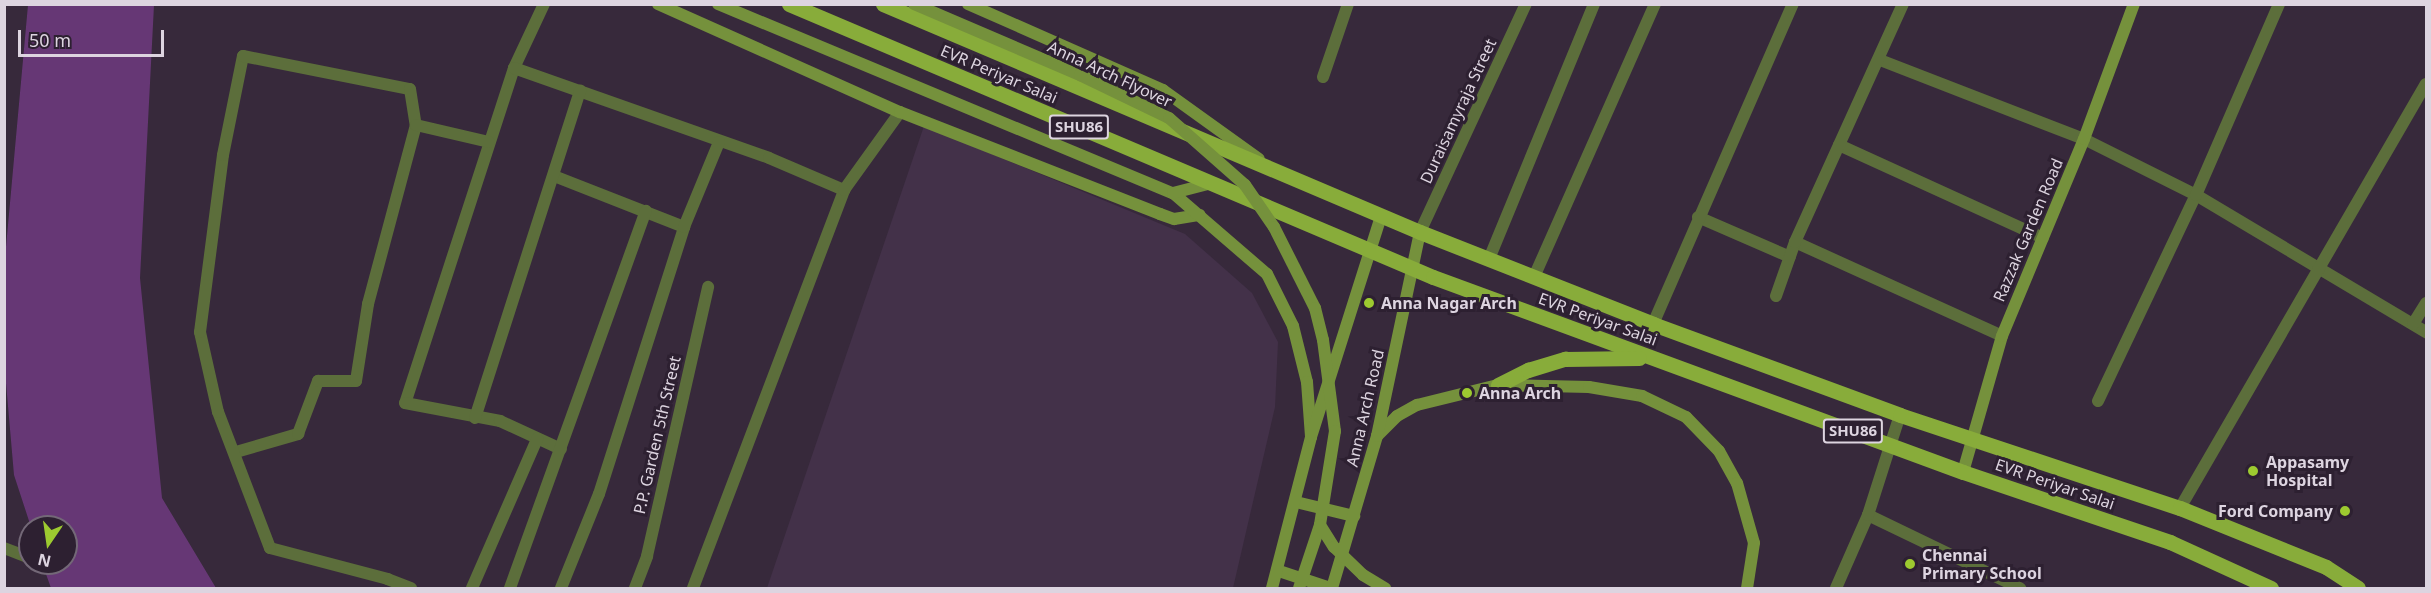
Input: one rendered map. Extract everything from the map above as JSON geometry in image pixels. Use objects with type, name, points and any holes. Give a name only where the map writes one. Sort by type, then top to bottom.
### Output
[{"type":"main road","points":[[658,4],[900,112],[1174,219],[1200,215]]},
{"type":"main road","points":[[718,4],[1173,193],[1267,274],[1293,326],[1307,382],[1311,437]]},
{"type":"main road","name":"EVR Periyar Salai","points":[[789,4],[1412,268],[1963,472],[2169,542],[2271,588]]},
{"type":"main road","name":"EVR Periyar Salai","points":[[883,4],[1282,176],[1420,232],[1653,324],[1900,415],[2180,508],[2326,567],[2358,588]]},
{"type":"main road","name":"Anna Arch Flyover","points":[[914,4],[1080,75],[1169,118],[1245,185],[1302,276],[1323,340],[1335,431],[1320,525],[1299,588]]},
{"type":"main road","points":[[968,4],[1163,90],[1282,176]]},
{"type":"main road","name":"Razzak Garden Road","points":[[1963,472],[1971,437],[2002,336],[2084,139],[2134,4]]},
{"type":"main road","points":[[1173,193],[1212,183]]},
{"type":"main road","points":[[1272,588],[1279,571],[1311,437],[1381,216]]},
{"type":"main road","name":"Anna Arch Road","points":[[1331,588],[1377,436],[1420,232]]},
{"type":"main road","points":[[1377,436],[1397,416],[1417,405],[1498,385],[1528,370],[1565,359],[1654,359]]},
{"type":"main road","points":[[1498,385],[1618,390],[1664,405],[1686,417],[1719,451],[1737,483],[1754,543],[1747,588]]},
{"type":"main road","points":[[1296,502],[1354,516]]},
{"type":"main road","points":[[1320,525],[1334,547],[1363,575],[1385,588]]},
{"type":"main road","points":[[1279,571],[1331,588]]},
{"type":"street","points":[[544,4],[514,68],[405,403],[500,421],[561,449]]},
{"type":"street","points":[[1323,77],[1348,4]]},
{"type":"street","name":"Duraisamyraja Street","points":[[1420,232],[1526,4]]},
{"type":"street","points":[[1489,259],[1594,4]]},
{"type":"street","points":[[1534,277],[1655,4]]},
{"type":"street","points":[[1653,324],[1698,217],[1794,4]]},
{"type":"street","points":[[1776,296],[1795,243],[1880,60],[1903,4]]},
{"type":"street","points":[[2098,401],[2196,195],[2279,4]]},
{"type":"street","points":[[236,452],[298,434],[318,381],[356,381],[368,304],[416,125],[410,89],[243,56],[222,155],[200,332],[218,412],[236,452],[270,548],[388,579],[411,588]]},
{"type":"street","points":[[1880,60],[2084,139],[2196,195],[2320,266],[2427,332]]},
{"type":"street","points":[[514,68],[580,90],[844,190]]},
{"type":"street","points":[[2180,508],[2427,84]]},
{"type":"street","points":[[475,418],[580,90]]},
{"type":"street","points":[[693,588],[844,190],[900,112]]},
{"type":"street","points":[[416,125],[489,142]]},
{"type":"street","points":[[561,588],[599,494],[684,227],[719,142]]},
{"type":"street","points":[[1839,145],[2043,238]]},
{"type":"street","points":[[554,176],[684,227]]},
{"type":"street","points":[[510,588],[646,211]]},
{"type":"street","points":[[1698,217],[1790,257]]},
{"type":"street","points":[[1795,243],[2002,336]]},
{"type":"street","name":"P.P. Garden 5th Street","points":[[635,588],[647,556],[708,287]]},
{"type":"street","points":[[2413,324],[2427,303]]},
{"type":"street","points":[[1836,588],[1868,515],[1900,415]]},
{"type":"street","points":[[472,588],[537,439]]},
{"type":"street","points":[[1868,515],[2020,588]]},
{"type":"shaded area","points":[[28,5],[154,5],[140,278],[162,498],[216,588],[51,588],[46,575],[78,575],[78,515],[27,515],[14,475],[4,360],[5,258]]},
{"type":"shaded area","points":[[924,126],[1185,234],[1252,293],[1278,342],[1275,407],[1233,588],[767,588]]},
{"type":"place","name":"Anna Nagar Arch","points":[[1369,303]]},
{"type":"place","name":"Anna Arch","points":[[1467,393]]},
{"type":"place","name":"Appasamy Hospital","points":[[2253,471]]},
{"type":"place","name":"Ford Company","points":[[2345,511]]},
{"type":"place","name":"Chennai Primary School","points":[[1910,564]]}]
